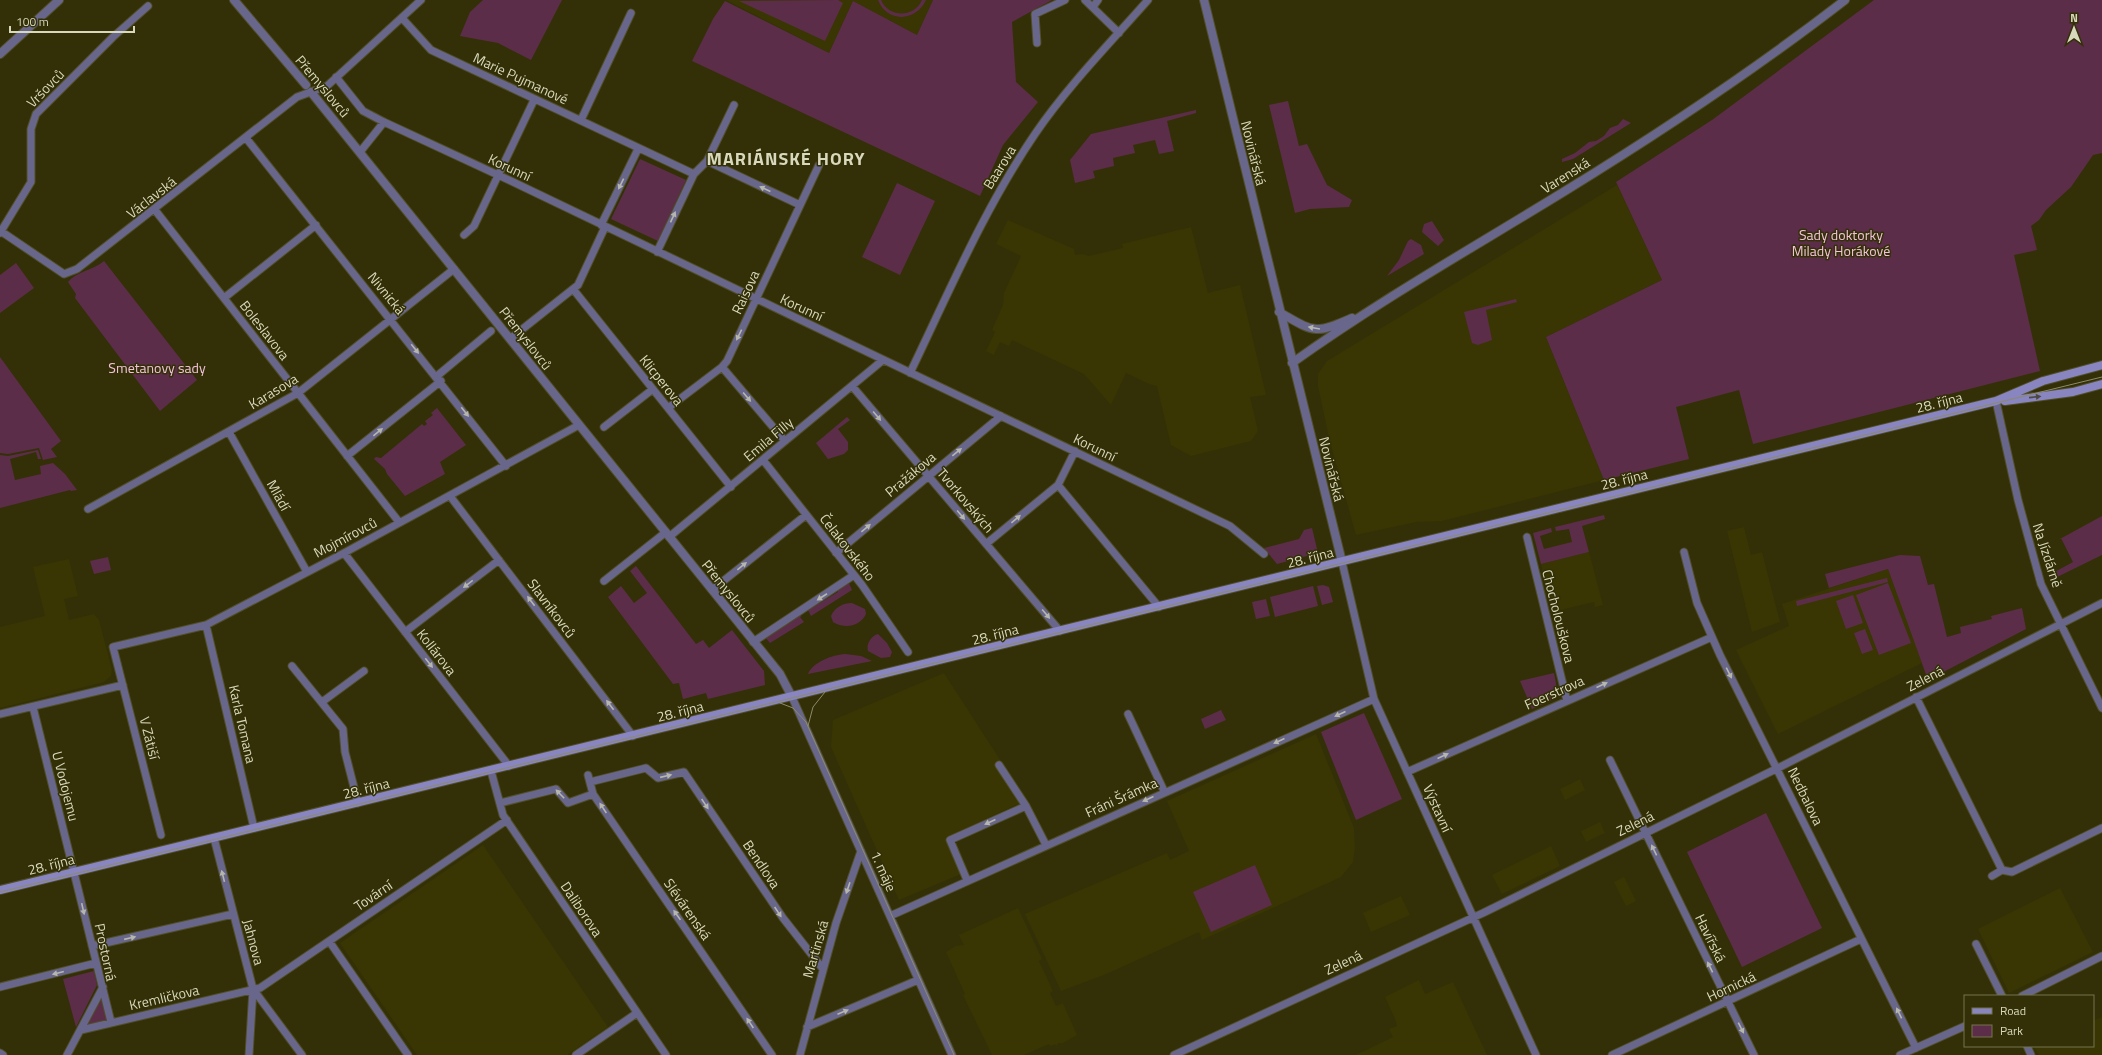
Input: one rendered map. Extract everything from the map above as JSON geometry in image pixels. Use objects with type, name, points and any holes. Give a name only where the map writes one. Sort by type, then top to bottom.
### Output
[{"type":"main road","name":"28. října","points":[[1996,401],[2043,381],[2102,365]]},
{"type":"main road","name":"28. října","points":[[0,890],[491,771],[1996,401],[2074,392],[2102,384]]},
{"type":"street","points":[[0,54],[59,0]]},
{"type":"street","name":"Přemyslovců","points":[[234,0],[306,85],[780,674],[792,697]]},
{"type":"street","name":"Václavská","points":[[1,233],[64,274],[68,274],[84,265],[297,97],[327,86],[421,0]]},
{"type":"street","points":[[1037,43],[1035,14],[1065,0]]},
{"type":"street","points":[[1085,0],[1119,33]]},
{"type":"street","points":[[1093,7],[1098,0]]},
{"type":"street","name":"Baarova","points":[[910,373],[983,220],[1036,133],[1148,0]]},
{"type":"street","name":"Novinářská","points":[[1204,0],[1279,312],[1342,562]]},
{"type":"street","name":"Varenská","points":[[1292,363],[1376,308],[1629,151],[1773,54],[1845,0]]},
{"type":"street","name":"Vršovců","points":[[1,233],[31,182],[30,129],[36,114],[113,37],[148,6]]},
{"type":"street","points":[[581,120],[631,13]]},
{"type":"street","name":"Marie Pujmanové","points":[[402,18],[431,50],[534,100],[581,120],[638,149],[694,174]]},
{"type":"street","name":"Korunní","points":[[336,77],[362,111],[1230,526],[1264,554]]},
{"type":"street","points":[[464,235],[474,226],[534,100]]},
{"type":"street","points":[[657,252],[694,174],[706,162],[734,105]]},
{"type":"street","points":[[360,152],[384,122]]},
{"type":"street","name":"Nivnická","points":[[246,138],[439,379],[506,466]]},
{"type":"street","points":[[510,339],[578,285],[638,149]]},
{"type":"street","points":[[706,162],[800,205]]},
{"type":"street","name":"Raisova","points":[[668,408],[722,367],[727,360],[819,164]]},
{"type":"street","name":"Boleslavova","points":[[155,210],[399,522]]},
{"type":"street","points":[[224,298],[316,225]]},
{"type":"street","name":"Karasova","points":[[88,509],[298,393],[454,269]]},
{"type":"street","name":"Klicperova","points":[[573,289],[731,487]]},
{"type":"street","points":[[1279,312],[1313,329],[1327,330],[1376,308]]},
{"type":"street","points":[[347,456],[439,379],[492,331]]},
{"type":"street","name":"Emila Filly","points":[[604,581],[731,487],[883,360]]},
{"type":"street","points":[[722,367],[785,442]]},
{"type":"street","name":"Tvorkovských","points":[[852,386],[1060,631]]},
{"type":"street","points":[[604,427],[653,389]]},
{"type":"street","name":"Na Jízdárně","points":[[1996,401],[2041,584],[2102,708]]},
{"type":"street","name":"Pražákova","points":[[836,553],[1001,416]]},
{"type":"street","name":"Mojmírovců","points":[[113,647],[206,625],[344,554],[399,522],[506,466],[579,425]]},
{"type":"street","name":"Mládí","points":[[229,432],[307,572]]},
{"type":"street","points":[[986,544],[1058,484],[1075,451]]},
{"type":"street","name":"Čelakovského","points":[[763,460],[854,576],[908,652]]},
{"type":"street","points":[[1058,484],[1159,607]]},
{"type":"street","name":"Slavníkovců","points":[[450,496],[633,736]]},
{"type":"street","points":[[712,590],[806,515]]},
{"type":"street","name":"Chocholouškova","points":[[1527,537],[1567,701]]},
{"type":"street","name":"Nedbalova","points":[[1684,552],[1697,603],[1712,638],[1916,1048]]},
{"type":"street","name":"Kollárova","points":[[344,554],[509,766]]},
{"type":"street","points":[[405,632],[499,560]]},
{"type":"street","name":"Výstavní","points":[[1342,562],[1374,699],[1536,1055]]},
{"type":"street","points":[[753,642],[854,576]]},
{"type":"street","name":"Zelená","points":[[1174,1055],[1473,918],[1645,832],[1778,768],[2102,603]]},
{"type":"street","name":"Karla Tomana","points":[[206,625],[254,828]]},
{"type":"street","name":"Foerstrova","points":[[1407,772],[1712,638]]},
{"type":"street","name":"V Zátiší","points":[[113,647],[161,835]]},
{"type":"street","points":[[292,666],[344,730],[345,752],[358,803]]},
{"type":"street","points":[[322,702],[364,671]]},
{"type":"street","points":[[0,714],[123,685]]},
{"type":"street","name":"1. máje","points":[[792,697],[952,1055]]},
{"type":"street","points":[[1916,697],[2002,870]]},
{"type":"street","name":"Fráni Šrámka","points":[[890,916],[1164,791],[1374,699]]},
{"type":"street","name":"U Vodojemu","points":[[33,707],[74,872]]},
{"type":"street","points":[[1128,714],[1164,791]]},
{"type":"street","points":[[1610,760],[1645,832]]},
{"type":"street","points":[[999,765],[1026,806],[1046,845]]},
{"type":"street","name":"Slévárenská","points":[[684,772],[658,778],[646,768],[589,778],[593,794],[772,1055]]},
{"type":"street","name":"Daliborova","points":[[491,771],[500,803],[507,820],[666,1055]]},
{"type":"street","name":"Bendlova","points":[[684,772],[783,918],[823,969]]},
{"type":"street","points":[[500,803],[556,789],[568,803],[593,794]]},
{"type":"street","points":[[967,880],[950,840],[1026,806]]},
{"type":"street","name":"Tovární","points":[[253,990],[260,988],[507,820]]},
{"type":"street","points":[[1992,876],[2002,870],[2012,872],[2102,828]]},
{"type":"street","name":"Havířská","points":[[1645,832],[1754,1055]]},
{"type":"street","name":"Jahnova","points":[[214,838],[232,914],[253,990],[249,1055]]},
{"type":"street","name":"Martinská","points":[[800,1055],[836,923],[861,851]]},
{"type":"street","name":"Prostorná","points":[[67,1055],[102,987],[74,872]]},
{"type":"street","points":[[92,946],[232,914]]},
{"type":"street","name":"Hornická","points":[[1612,1055],[1861,939]]},
{"type":"street","points":[[329,941],[408,1055]]},
{"type":"street","points":[[1976,944],[2002,995]]},
{"type":"street","points":[[2024,995],[2102,956]]},
{"type":"street","points":[[0,987],[96,963]]},
{"type":"street","points":[[807,1027],[918,980]]},
{"type":"street","points":[[102,987],[111,1022]]},
{"type":"street","points":[[253,990],[302,1055]]},
{"type":"street","name":"Kremličkova","points":[[81,1030],[253,990]]},
{"type":"street","points":[[581,1054],[637,1013]]},
{"type":"street","points":[[1900,1055],[1964,1026]]},
{"type":"shaded area","points":[[726,0],[933,0],[917,35],[853,1],[829,53]]},
{"type":"shaded area","points":[[1617,185],[1662,280],[1546,337],[1604,480],[1442,521],[1416,522],[1356,535],[1329,438],[1318,386],[1318,374],[1327,361]]},
{"type":"shaded area","points":[[1008,220],[1074,249],[1075,255],[1082,254],[1089,256],[1123,248],[1122,244],[1191,227],[1208,293],[1240,285],[1266,395],[1250,397],[1258,431],[1251,441],[1191,456],[1171,445],[1157,386],[1149,384],[1126,373],[1111,405],[1084,374],[1012,340],[1009,346],[1000,342],[994,355],[986,351],[995,332],[992,330],[1003,305],[1004,293],[1021,256],[996,244]]},
{"type":"shaded area","points":[[1744,527],[1751,555],[1762,552],[1780,622],[1752,632],[1727,531]]},
{"type":"shaded area","points":[[1589,552],[1603,605],[1595,607],[1594,602],[1552,612],[1541,564]]},
{"type":"shaded area","points":[[69,559],[78,596],[64,599],[69,620],[94,614],[99,620],[112,670],[111,676],[104,682],[0,708],[0,627],[45,616],[33,567]]},
{"type":"shaded area","points":[[1888,569],[1922,663],[1778,734],[1736,650],[1789,626],[1782,604]]},
{"type":"shaded area","points":[[944,673],[1026,800],[945,838],[961,874],[899,900],[831,747],[833,720]]},
{"type":"shaded area","points":[[1316,734],[1354,828],[1355,848],[1353,862],[1341,877],[1202,940],[1199,932],[1104,975],[1061,991],[1025,914],[1167,853],[1170,860],[1189,851],[1167,801]]},
{"type":"shaded area","points":[[1580,779],[1585,790],[1565,800],[1560,789]]},
{"type":"shaded area","points":[[1600,822],[1605,833],[1586,842],[1581,831]]},
{"type":"shaded area","points":[[483,845],[608,1027],[567,1055],[417,1055],[340,943]]},
{"type":"shaded area","points":[[1551,846],[1560,866],[1502,894],[1492,875]]},
{"type":"shaded area","points":[[1624,877],[1636,901],[1626,906],[1614,882]]},
{"type":"shaded area","points":[[2060,888],[2093,952],[2009,993],[1978,929]]},
{"type":"shaded area","points":[[1401,896],[1410,915],[1371,932],[1363,913]]},
{"type":"shaded area","points":[[1018,908],[1042,959],[1039,961],[1053,991],[1050,993],[1056,1006],[1063,1003],[1077,1035],[1063,1043],[1058,1043],[1057,1046],[1056,1044],[1051,1046],[1049,1044],[1024,1055],[992,1055],[963,995],[965,994],[946,952],[956,946],[964,945],[959,935]]},
{"type":"shaded area","points":[[1419,980],[1425,994],[1453,982],[1487,1055],[1356,1055],[1393,1037],[1389,1029],[1397,1026],[1385,997]]},
{"type":"shaded area","points":[[2102,1017],[2102,1055],[2039,1055],[2034,1047],[2094,1047],[2094,1021]]},
{"type":"green space","points":[[483,0],[562,0],[531,60],[498,43],[460,36],[470,12]]},
{"type":"green space","points":[[838,0],[843,3],[825,41],[739,1]]},
{"type":"green space","points":[[878,0],[881,0],[885,6],[895,13],[902,14],[908,13],[918,6],[922,0],[926,0],[916,13],[902,17],[888,13],[882,8]]},
{"type":"green space","points":[[933,0],[1052,0],[1012,22],[1016,82],[1038,102],[1003,145],[980,196],[692,61],[713,19],[725,1],[829,53],[853,1],[917,35]]},
{"type":"green space","name":"Sady doktorky Milady Horákové","points":[[1874,0],[2102,0],[2102,153],[2093,155],[2071,187],[2046,210],[2039,220],[2031,226],[2037,250],[2014,255],[2040,371],[1753,444],[1739,390],[1676,407],[1689,459],[1604,480],[1546,337],[1662,280],[1616,182],[1712,120]]},
{"type":"green space","points":[[1288,101],[1299,146],[1307,144],[1327,185],[1352,200],[1349,207],[1310,209],[1295,213],[1269,105]]},
{"type":"green space","points":[[1196,110],[1196,113],[1167,121],[1174,151],[1159,154],[1155,140],[1133,145],[1135,153],[1113,158],[1114,166],[1093,171],[1095,178],[1075,183],[1070,160],[1091,134]]},
{"type":"green space","points":[[1623,119],[1631,123],[1573,159],[1562,162],[1562,159],[1575,153],[1589,142],[1596,141],[1604,136],[1610,128],[1618,125]]},
{"type":"green space","points":[[640,159],[686,180],[658,241],[611,219]]},
{"type":"green space","points":[[897,183],[935,201],[900,275],[862,257]]},
{"type":"green space","points":[[1432,221],[1444,240],[1438,246],[1422,232],[1424,224]]},
{"type":"green space","points":[[1411,239],[1421,245],[1424,254],[1387,276],[1399,260],[1408,241]]},
{"type":"green space","name":"Smetanovy sady","points":[[104,261],[197,380],[160,411],[75,298],[76,294],[68,282],[76,275],[95,267]]},
{"type":"green space","points":[[16,263],[34,288],[0,313],[0,275]]},
{"type":"green space","points":[[1516,299],[1517,302],[1486,310],[1492,340],[1478,345],[1472,343],[1464,312]]},
{"type":"green space","points":[[0,357],[61,441],[51,449],[57,457],[43,460],[39,448],[8,454],[0,453]]},
{"type":"green space","points":[[437,408],[466,445],[440,462],[445,474],[405,496],[387,474],[385,469],[374,459],[376,457],[381,458],[422,424],[424,426],[427,424],[425,421],[433,415],[431,413]]},
{"type":"green space","points":[[847,417],[850,420],[838,429],[848,442],[848,450],[844,454],[828,459],[816,443]]},
{"type":"green space","points":[[38,450],[41,459],[38,459],[36,452],[10,459],[15,480],[41,474],[40,466],[53,463],[65,474],[77,490],[70,490],[0,508],[0,455],[8,456]]},
{"type":"green space","points":[[1604,515],[1605,519],[1582,526],[1589,552],[1541,564],[1533,533],[1551,528],[1552,532],[1540,536],[1544,549],[1572,542],[1569,529],[1556,531],[1555,527]]},
{"type":"green space","points":[[2102,516],[2102,555],[2051,580],[2049,575],[2073,562],[2061,538]]},
{"type":"green space","points":[[1312,528],[1318,553],[1277,564],[1264,548],[1299,539],[1304,530]]},
{"type":"green space","points":[[1900,555],[1920,556],[1928,585],[1934,584],[1947,637],[1961,633],[1960,627],[1992,619],[1991,616],[2022,608],[2026,629],[1928,680],[1888,569],[1829,588],[1825,574]]},
{"type":"green space","points":[[108,557],[111,570],[94,574],[90,561]]},
{"type":"green space","points":[[636,566],[696,644],[703,640],[709,648],[732,630],[764,671],[765,685],[708,699],[706,693],[683,699],[679,683],[673,684],[608,597],[621,586],[634,603],[647,593],[630,571]]},
{"type":"green space","points":[[1887,578],[1888,582],[1797,606],[1796,601]]},
{"type":"green space","points":[[849,583],[852,590],[811,616],[808,610],[838,592],[838,590]]},
{"type":"green space","points":[[1888,583],[1911,643],[1879,655],[1856,595]]},
{"type":"green space","points":[[1323,585],[1329,587],[1333,602],[1322,605],[1317,586]]},
{"type":"green space","points":[[1313,586],[1318,606],[1275,617],[1270,597]]},
{"type":"green space","points":[[1853,595],[1863,623],[1846,629],[1836,601]]},
{"type":"green space","points":[[1266,599],[1270,616],[1256,619],[1252,602]]},
{"type":"green space","points":[[852,603],[865,609],[866,614],[860,622],[851,626],[842,626],[833,622],[831,616],[837,608],[845,604]]},
{"type":"green space","points":[[799,615],[802,616],[800,617],[804,622],[770,643],[765,637]]},
{"type":"green space","points":[[1865,629],[1873,650],[1862,654],[1854,633]]},
{"type":"green space","points":[[878,634],[887,643],[892,652],[890,657],[881,658],[868,651],[870,641]]},
{"type":"green space","points":[[845,654],[861,656],[872,661],[808,674],[810,670],[818,663],[834,656]]},
{"type":"green space","points":[[1554,673],[1557,689],[1555,697],[1547,703],[1532,709],[1520,681]]},
{"type":"green space","points":[[1221,710],[1226,720],[1205,729],[1201,719]]},
{"type":"green space","points":[[1364,713],[1402,799],[1356,820],[1321,732]]},
{"type":"green space","points":[[1766,813],[1822,928],[1742,967],[1687,852]]},
{"type":"green space","points":[[1255,865],[1272,905],[1211,932],[1193,892]]},
{"type":"green space","points":[[94,971],[97,985],[76,1027],[63,979]]},
{"type":"green space","points":[[101,997],[107,1020],[86,1026]]},
{"type":"tram line","points":[[0,892],[2102,377]]},
{"type":"tram line","points":[[808,726],[813,707],[825,692]]},
{"type":"tram line","points":[[780,703],[793,708],[806,722],[954,1055]]},
{"type":"district","name":"MARIÁNSKÉ HORY","points":[[786,158]]}]
